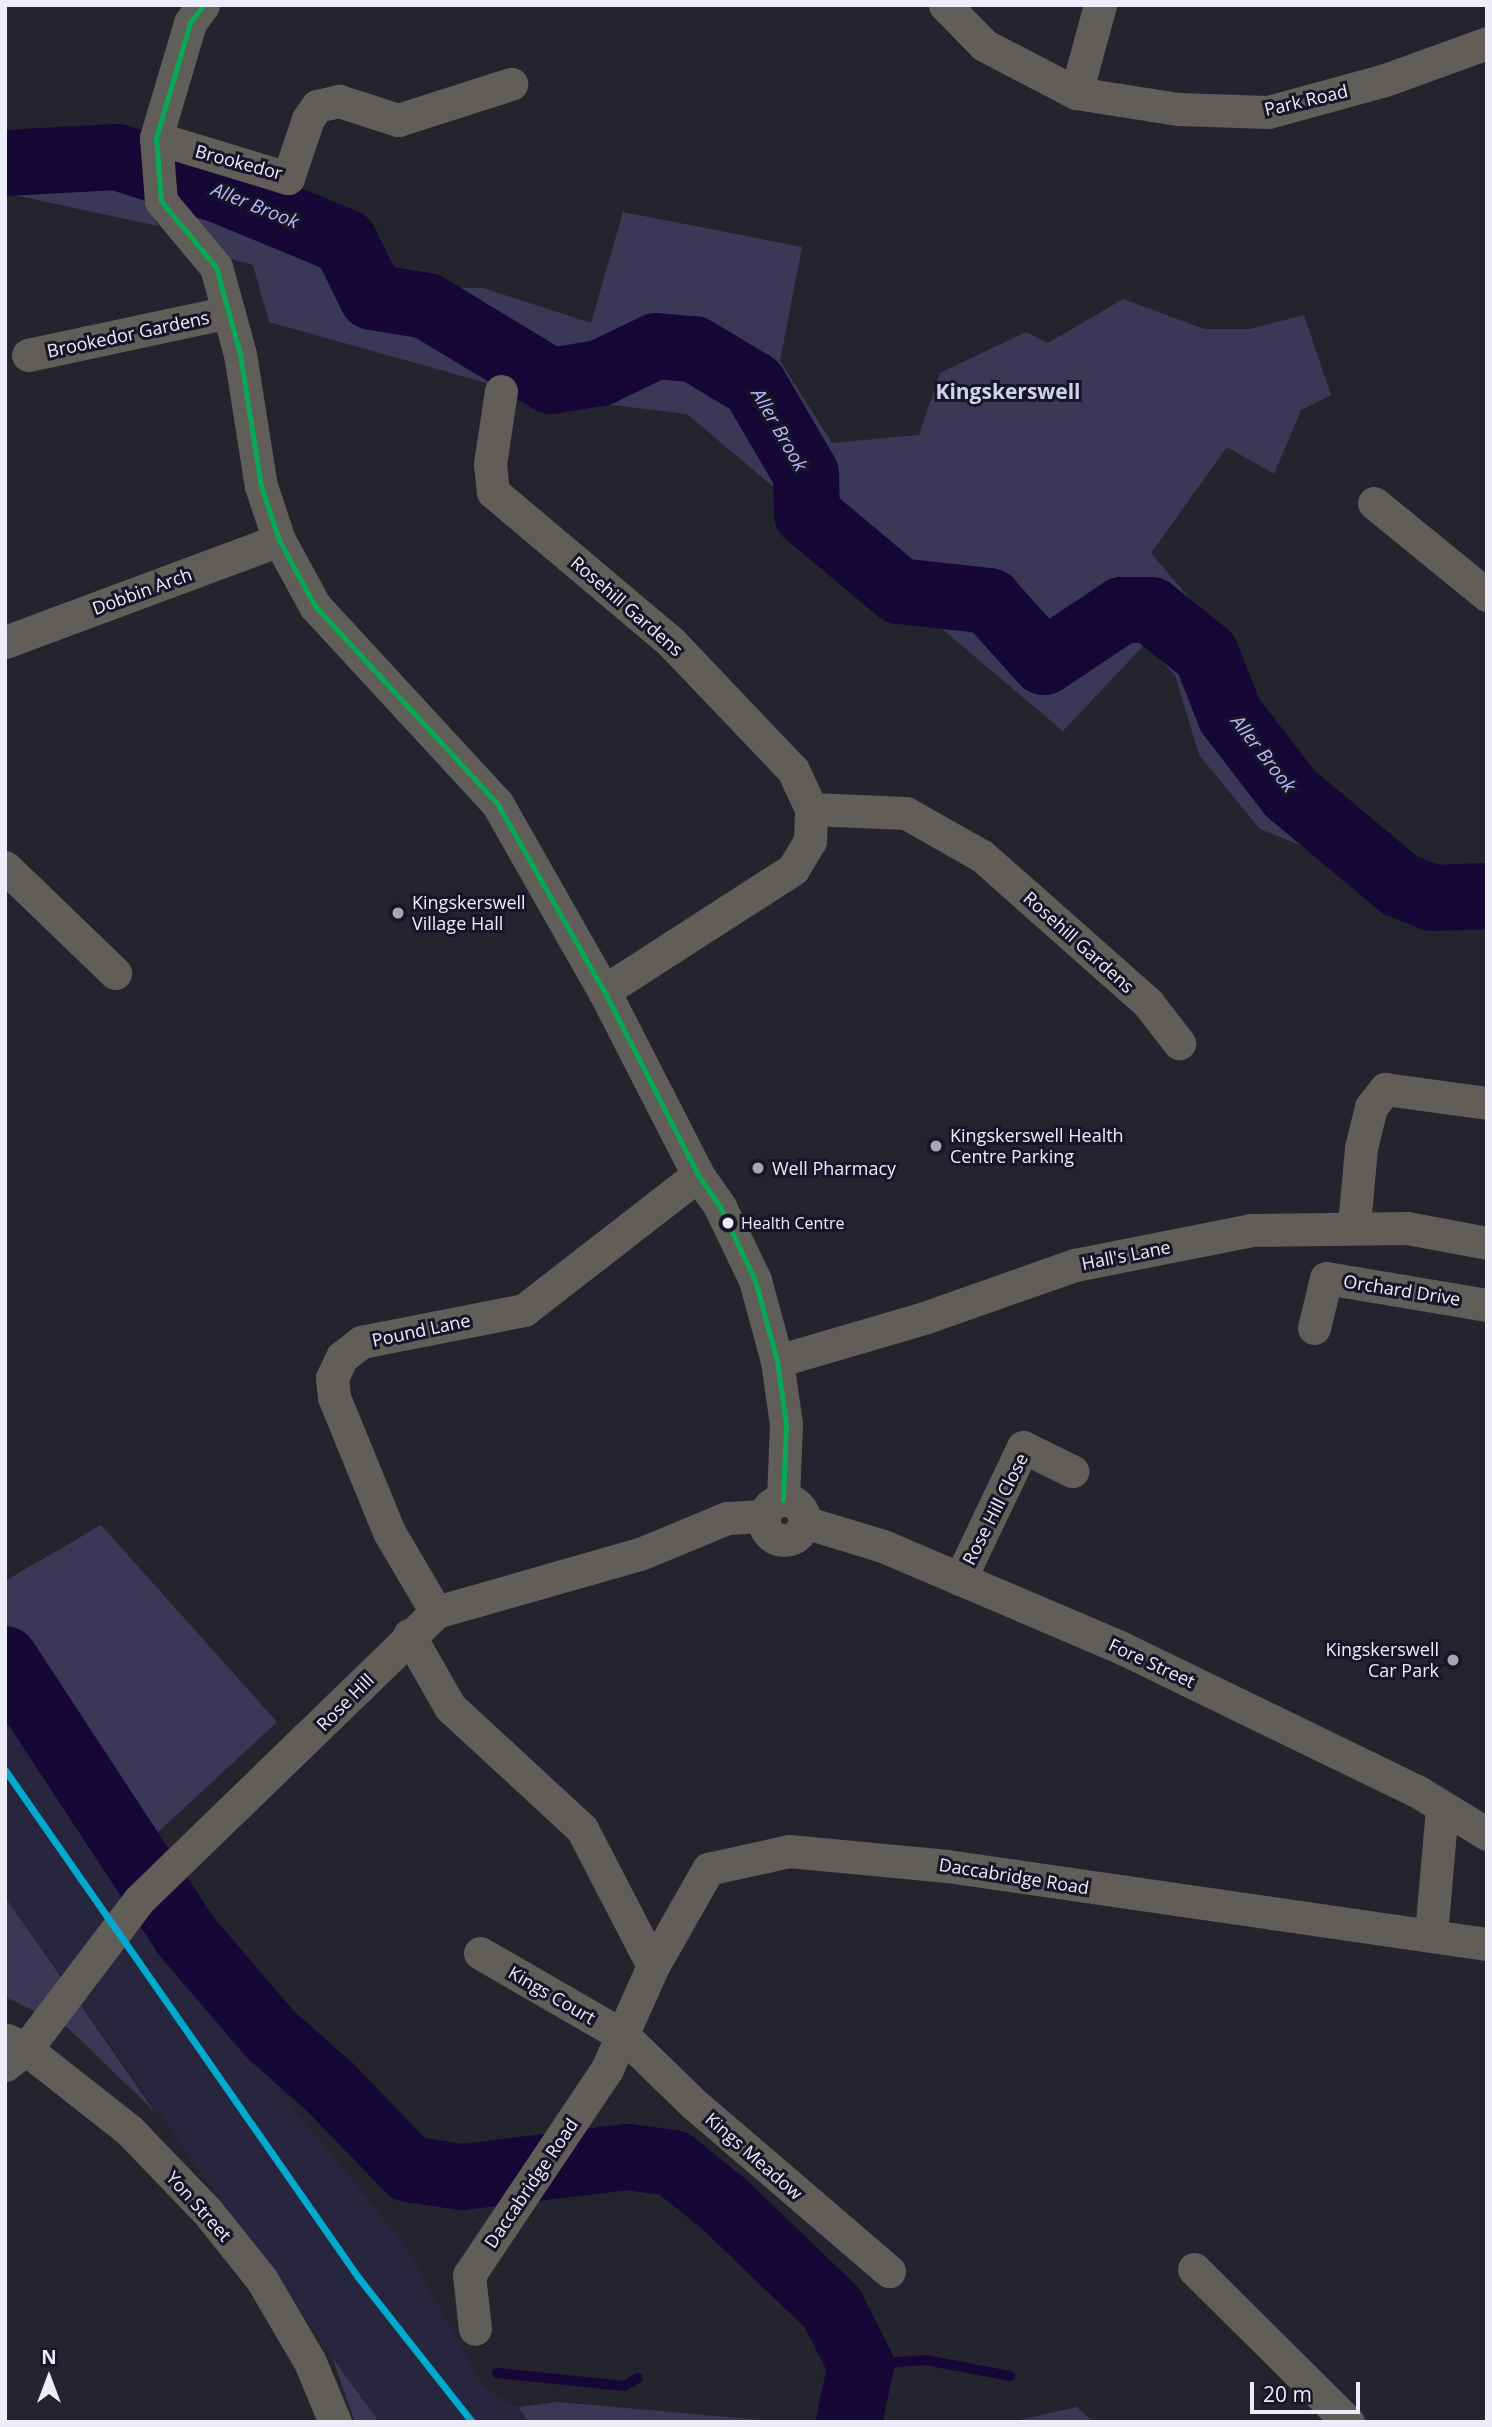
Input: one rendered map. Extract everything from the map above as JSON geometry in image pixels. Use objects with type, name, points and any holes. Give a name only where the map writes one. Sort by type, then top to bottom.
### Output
[{"type":"street","points":[[204,5],[190,23],[158,146],[161,201],[216,267],[228,312],[261,486],[279,540],[315,606],[498,803],[604,991],[698,1175],[720,1207],[754,1280],[777,1361],[786,1424],[784,1513]]},
{"type":"street","name":"Park Road","points":[[945,5],[984,45],[1076,93],[1178,109],[1268,112],[1385,80],[1487,43]]},
{"type":"street","points":[[1076,93],[1100,5]]},
{"type":"street","name":"Brookedor","points":[[158,146],[288,178],[308,119],[317,106],[340,101],[398,120],[428,114],[469,93],[511,83]]},
{"type":"street","name":"Brookedor Gardens","points":[[28,355],[228,312]]},
{"type":"street","name":"Rosehill Gardens","points":[[501,391],[490,464],[493,492],[670,641],[793,770],[811,809],[810,842],[793,869],[604,991]]},
{"type":"street","points":[[1374,503],[1487,595]]},
{"type":"street","name":"Dobbin Arch","points":[[5,642],[279,540]]},
{"type":"street","name":"Rosehill Gardens","points":[[811,809],[906,813],[982,856],[1147,1003],[1179,1043]]},
{"type":"street","points":[[5,867],[115,973]]},
{"type":"street","points":[[1354,1225],[1361,1148],[1371,1107],[1385,1089],[1487,1103]]},
{"type":"street","name":"Pound Lane","points":[[436,1612],[389,1532],[334,1397],[332,1378],[342,1357],[361,1342],[524,1310],[698,1175]]},
{"type":"street","name":"Hall's Lane","points":[[777,1361],[927,1317],[1075,1265],[1251,1230],[1354,1225],[1406,1228],[1487,1242]]},
{"type":"street","name":"Orchard Drive","points":[[1314,1328],[1326,1278],[1487,1306]]},
{"type":"street","name":"Rose Hill Close","points":[[960,1578],[1023,1447],[1072,1471]]},
{"type":"street","name":"Rose Hill","points":[[20,2045],[139,1900],[361,1687],[409,1634],[436,1612],[640,1555],[727,1517],[784,1513]]},
{"type":"street","name":"Fore Street","points":[[784,1513],[883,1546],[1122,1647],[1442,1808],[1487,1834]]},
{"type":"street","points":[[409,1634],[450,1707],[582,1829],[653,1966]]},
{"type":"street","points":[[1431,1934],[1442,1808]]},
{"type":"street","name":"Daccabridge Road","points":[[475,2329],[469,2276],[557,2148],[624,2036],[653,1966],[708,1869],[789,1852],[936,1864],[1487,1944]]},
{"type":"street","name":"Kings Court","points":[[480,1953],[624,2036]]},
{"type":"street","name":"Kings Meadow","points":[[624,2036],[694,2104],[889,2271]]},
{"type":"street","name":"Yon Street","points":[[20,2045],[129,2130],[207,2211],[262,2280],[310,2362],[335,2422]]},
{"type":"street","points":[[1194,2269],[1348,2422]]},
{"type":"shaded area","points":[[5,133],[138,140],[143,196],[158,226],[5,193]]},
{"type":"shaded area","points":[[185,162],[370,224],[385,288],[483,288],[591,323],[623,212],[802,247],[780,361],[832,443],[919,435],[940,373],[1026,332],[1048,343],[1123,299],[1204,329],[1250,329],[1304,315],[1331,395],[1301,410],[1274,474],[1227,447],[1151,553],[1214,627],[1266,745],[1432,898],[1260,829],[1199,755],[1175,675],[1145,644],[1063,731],[687,414],[530,395],[269,322],[253,265],[217,255],[187,210]]},
{"type":"shaded area","points":[[101,1525],[277,1722],[128,1860],[5,1666],[5,1581]]},
{"type":"shaded area","points":[[5,1666],[284,2096],[406,2247],[484,2388],[518,2407],[529,2422],[379,2422],[5,1897]]},
{"type":"shaded area","points":[[5,1897],[155,2112],[67,2027],[5,1997]]},
{"type":"shaded area","points":[[332,2357],[379,2422],[355,2422]]},
{"type":"shaded area","points":[[558,2402],[783,2422],[529,2422],[518,2407]]},
{"type":"shaded area","points":[[1077,2407],[1093,2422],[1010,2422]]},
{"type":"waterway","name":"Aller Brook","points":[[5,163],[117,157],[222,191],[345,242],[372,297],[427,306],[551,381],[600,373],[656,346],[694,349],[754,385],[806,474],[807,514],[899,591],[989,601],[1044,662],[1122,610],[1151,610],[1206,654],[1230,715],[1290,793],[1400,885],[1432,898],[1487,896]]},
{"type":"waterway","points":[[5,1659],[187,1937],[271,2035],[330,2087],[409,2169],[462,2177],[627,2157],[673,2163],[725,2205],[832,2308],[861,2365],[849,2422]]},
{"type":"waterway","points":[[861,2365],[926,2360],[1010,2376]]},
{"type":"waterway","points":[[497,2373],[624,2386],[638,2378]]},
{"type":"transit line","points":[[203,5],[190,23],[156,138],[161,201],[216,267],[240,354],[261,486],[279,540],[315,606],[497,803],[604,991],[698,1175],[720,1207],[755,1280],[777,1361],[786,1424],[783,1500]]},
{"type":"transit line","points":[[5,1770],[358,2277],[472,2422]]},
{"type":"place","name":"Kingskerswell Village Hall","points":[[398,913]]},
{"type":"place","name":"Kingskerswell Health Centre Parking","points":[[936,1146]]},
{"type":"place","name":"Well Pharmacy","points":[[758,1168]]},
{"type":"place","name":"Health Centre","points":[[728,1223]]},
{"type":"place","name":"Kingskerswell Car Park","points":[[1453,1660]]},
{"type":"district","name":"Kingskerswell","points":[[1008,391]]}]
